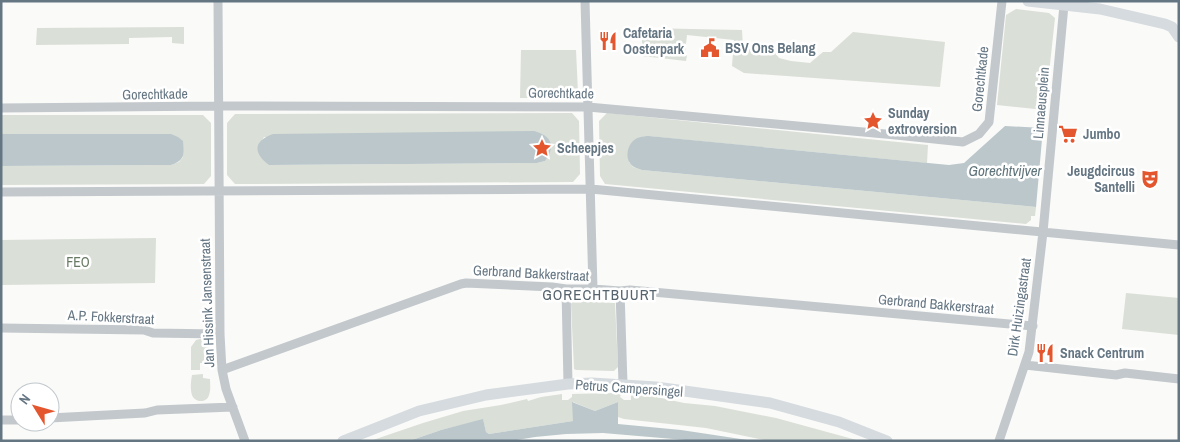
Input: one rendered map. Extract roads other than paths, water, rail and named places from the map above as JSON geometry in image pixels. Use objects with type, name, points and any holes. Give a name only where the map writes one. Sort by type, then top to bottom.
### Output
[{"type":"main road","points":[[1028,1],[1064,5],[1101,5],[1177,28]]},
{"type":"main road","name":"Petrus Campersingel","points":[[342,441],[419,411],[486,396],[568,384],[592,383],[656,387],[770,403],[839,422],[887,441]]},
{"type":"street","name":"Jan Hissink Jansenstraat","points":[[218,1],[220,334],[222,370],[226,389],[245,441]]},
{"type":"street","points":[[586,1],[593,289]]},
{"type":"street","name":"Gorechtkade","points":[[1,108],[588,106],[964,142],[979,134],[989,122],[1002,1]]},
{"type":"street","name":"Linnaeusplein","points":[[1043,232],[1064,5]]},
{"type":"street","points":[[1,192],[591,189],[1179,245]]},
{"type":"street","name":"Dirk Huizingastraat","points":[[998,441],[1030,352],[1043,232]]},
{"type":"street","name":"Gerbrand Bakkerstraat","points":[[222,370],[461,284],[593,289],[620,292],[630,290],[1033,326]]},
{"type":"street","points":[[566,289],[568,384]]},
{"type":"street","points":[[620,292],[623,384]]},
{"type":"street","name":"A.P. Fokkerstraat","points":[[1,328],[144,330],[153,333],[220,334]]},
{"type":"street","points":[[1025,365],[1116,375],[1125,373],[1179,379]]},
{"type":"street","points":[[60,418],[145,414],[157,410],[233,407]]},
{"type":"water","name":"Gorechtvijver","points":[[1005,126],[1043,128],[1036,207],[642,170],[630,164],[627,155],[632,142],[640,137],[649,136],[949,165],[964,163]]},
{"type":"water","points":[[534,131],[545,136],[551,146],[545,161],[537,163],[269,165],[258,152],[259,144],[262,140],[273,134]]},
{"type":"water","points":[[1,134],[171,134],[183,141],[183,156],[179,161],[171,165],[1,166]]},
{"type":"water","points":[[572,402],[595,411],[618,402],[618,424],[681,430],[754,441],[697,441],[603,433],[566,434],[511,441],[409,441],[483,419],[486,432],[489,434],[573,421]]},
{"type":"place","name":"Cafetaria Oosterpark","points":[[608,41]]},
{"type":"place","name":"BSV Ons Belang","points":[[710,48]]},
{"type":"place","name":"Sunday extroversion","points":[[873,121]]},
{"type":"place","name":"Jumbo","points":[[1068,134]]},
{"type":"place","name":"Scheepjes","points":[[542,148]]},
{"type":"place","name":"Jeugdcircus Santelli","points":[[1150,179]]},
{"type":"place","name":"Snack Centrum","points":[[1045,353]]},
{"type":"district","name":"GORECHTBUURT","points":[[600,294]]},
{"type":"park label","name":"FEO","points":[[78,262]]}]
